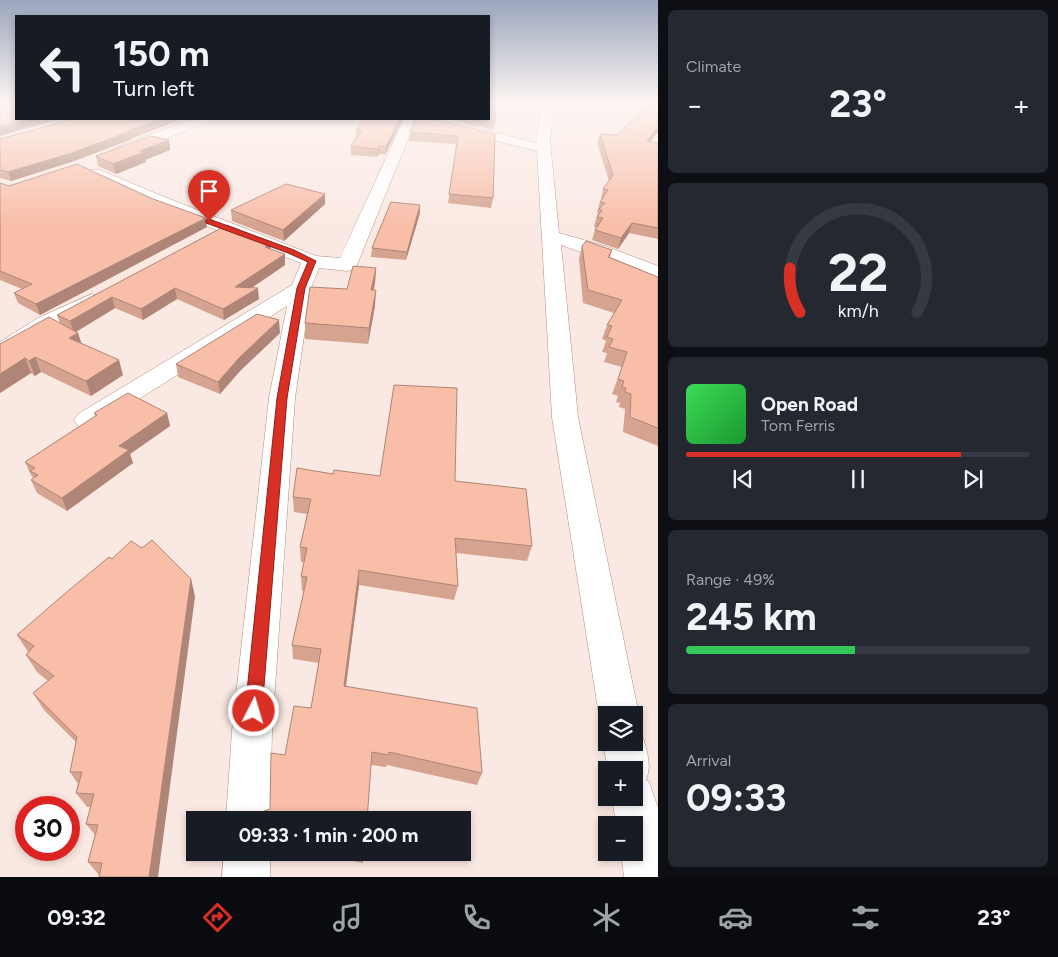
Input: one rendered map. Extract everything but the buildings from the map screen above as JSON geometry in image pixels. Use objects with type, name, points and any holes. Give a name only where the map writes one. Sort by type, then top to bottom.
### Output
[{"type":"street","points":[[138,144],[80,166],[216,232],[291,251],[312,261],[347,265],[399,144]]},
{"type":"street","points":[[524,144],[544,149]]},
{"type":"street","points":[[543,144],[565,417],[617,706]]},
{"type":"street","points":[[551,236],[598,250],[658,273]]},
{"type":"street","points":[[248,811],[252,731],[281,408],[301,288],[312,261]]},
{"type":"street","points":[[87,420],[301,288]]},
{"type":"street","points":[[0,352],[46,323],[107,292]]},
{"type":"street","points":[[636,806],[648,877]]},
{"type":"street","points":[[246,877],[247,861]]},
{"type":"route","points":[[209,221],[291,251],[312,261],[301,288],[282,398],[254,711]]}]
